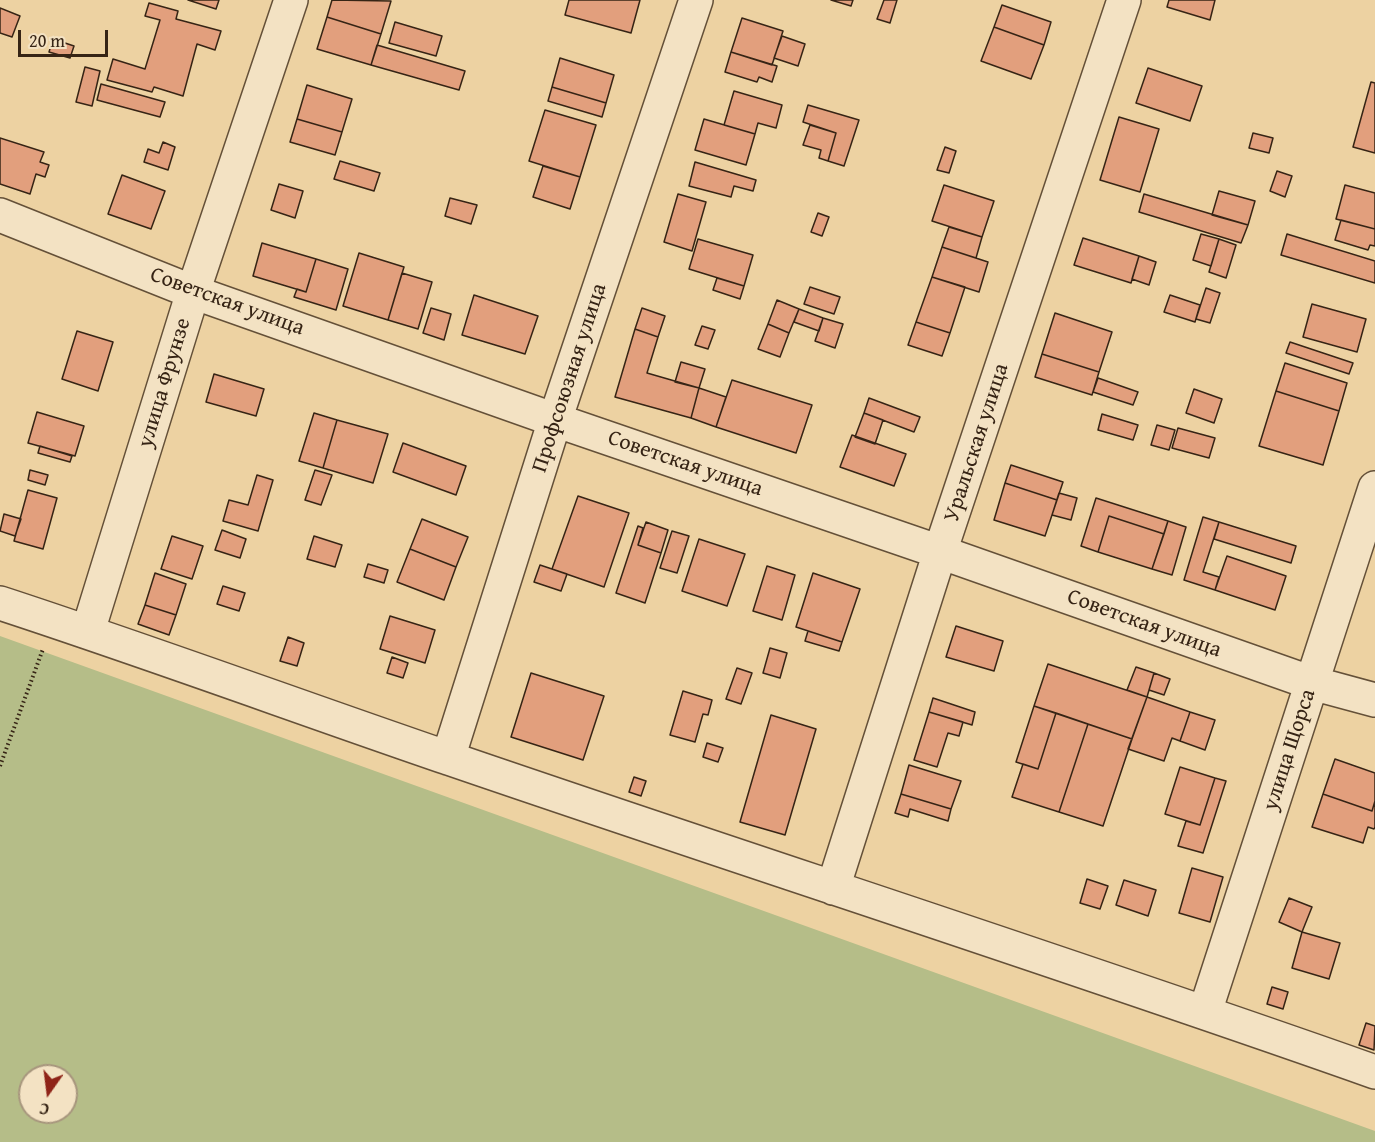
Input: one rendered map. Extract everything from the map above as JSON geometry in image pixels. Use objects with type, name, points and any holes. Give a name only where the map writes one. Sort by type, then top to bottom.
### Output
[{"type":"street","name":"улица Фрунзе","points":[[88,632],[193,292],[291,0]]},
{"type":"street","name":"Профсоюзная улица","points":[[448,758],[555,420],[696,0]]},
{"type":"street","name":"Уральская улица","points":[[833,888],[940,552],[1124,0]]},
{"type":"street","name":"Советская улица","points":[[0,215],[193,292],[555,420],[1312,683],[1375,700]]},
{"type":"street","name":"улица Щорса","points":[[1205,1012],[1375,488]]},
{"type":"street","points":[[0,603],[448,758],[1205,1012],[1375,1072]]},
{"type":"path","points":[[0,766],[53,620]]},
{"type":"green space","points":[[0,636],[1375,1131],[1375,1142],[0,1142]]},
{"type":"building","points":[[188,0],[219,0],[216,9]]},
{"type":"building","points":[[332,0],[391,1],[381,34],[327,17]]},
{"type":"building","points":[[569,0],[640,0],[631,33],[565,15]]},
{"type":"building","points":[[831,0],[853,0],[851,6]]},
{"type":"building","points":[[884,0],[897,0],[890,23],[877,19]]},
{"type":"building","points":[[1169,0],[1215,0],[1210,20],[1167,7]]},
{"type":"building","points":[[149,3],[178,11],[176,19],[221,31],[215,50],[197,44],[183,96],[154,87],[152,92],[107,80],[113,59],[145,69],[160,20],[145,16]]},
{"type":"building","points":[[1002,5],[1051,22],[1044,45],[994,27]]},
{"type":"building","points":[[0,8],[20,16],[12,37],[0,33]]},
{"type":"building","points":[[327,17],[381,34],[371,65],[317,49]]},
{"type":"building","points":[[742,18],[783,31],[772,65],[731,52]]},
{"type":"building","points":[[395,22],[442,36],[436,56],[389,43]]},
{"type":"building","points":[[994,27],[1044,45],[1031,79],[981,61]]},
{"type":"building","points":[[782,36],[805,44],[798,66],[774,58]]},
{"type":"building","points":[[53,39],[74,46],[70,58],[49,52]]},
{"type":"building","points":[[377,45],[465,71],[459,90],[371,65]]},
{"type":"building","points":[[731,52],[777,66],[772,82],[759,77],[757,82],[725,72]]},
{"type":"building","points":[[560,58],[614,75],[606,103],[552,87]]},
{"type":"building","points":[[85,67],[100,71],[92,106],[76,102]]},
{"type":"building","points":[[1148,68],[1202,86],[1190,121],[1136,103]]},
{"type":"building","points":[[1371,82],[1375,83],[1375,153],[1353,147]]},
{"type":"building","points":[[101,84],[165,102],[160,117],[97,100]]},
{"type":"building","points":[[307,85],[352,99],[342,132],[297,119]]},
{"type":"building","points":[[552,87],[606,103],[602,117],[548,101]]},
{"type":"building","points":[[734,91],[782,105],[776,128],[758,123],[755,134],[724,125]]},
{"type":"building","points":[[808,105],[859,120],[844,166],[828,161],[836,133],[803,122]]},
{"type":"building","points":[[545,110],[596,125],[580,177],[529,161]]},
{"type":"building","points":[[1119,117],[1159,129],[1140,192],[1100,180]]},
{"type":"building","points":[[297,119],[342,132],[335,155],[290,142]]},
{"type":"building","points":[[704,119],[755,134],[746,165],[695,150]]},
{"type":"building","points":[[810,125],[836,133],[828,161],[819,158],[821,150],[803,145]]},
{"type":"building","points":[[1253,133],[1273,138],[1269,153],[1249,148]]},
{"type":"building","points":[[0,138],[44,152],[40,162],[49,165],[45,177],[36,174],[30,194],[0,184]]},
{"type":"building","points":[[163,142],[175,147],[168,170],[144,162],[148,149],[159,153]]},
{"type":"building","points":[[945,147],[956,151],[949,173],[937,170]]},
{"type":"building","points":[[340,161],[380,173],[374,191],[334,179]]},
{"type":"building","points":[[695,162],[756,180],[753,191],[734,186],[731,197],[689,186]]},
{"type":"building","points":[[543,166],[580,177],[570,209],[533,197]]},
{"type":"building","points":[[1277,171],[1292,176],[1285,197],[1270,191]]},
{"type":"building","points":[[122,175],[165,191],[151,229],[108,214]]},
{"type":"building","points":[[279,184],[303,191],[295,218],[271,210]]},
{"type":"building","points":[[944,185],[994,201],[982,237],[932,221]]},
{"type":"building","points":[[1345,185],[1375,193],[1375,229],[1336,219]]},
{"type":"building","points":[[1219,191],[1255,201],[1248,225],[1212,215]]},
{"type":"building","points":[[678,194],[706,202],[692,251],[664,242]]},
{"type":"building","points":[[1144,194],[1248,225],[1241,243],[1139,212]]},
{"type":"building","points":[[450,198],[477,205],[471,224],[445,216]]},
{"type":"building","points":[[818,213],[829,217],[822,236],[811,232]]},
{"type":"building","points":[[1341,220],[1375,229],[1375,246],[1370,245],[1368,250],[1335,240]]},
{"type":"building","points":[[949,227],[982,237],[976,258],[942,247]]},
{"type":"building","points":[[1201,234],[1219,239],[1211,266],[1193,260]]},
{"type":"building","points":[[1287,234],[1375,261],[1375,283],[1281,255]]},
{"type":"building","points":[[1083,238],[1139,256],[1131,283],[1074,265]]},
{"type":"building","points":[[698,239],[753,255],[744,286],[689,269]]},
{"type":"building","points":[[1219,239],[1236,245],[1226,278],[1209,272]]},
{"type":"building","points":[[262,243],[316,259],[306,292],[253,276]]},
{"type":"building","points":[[942,247],[988,262],[979,292],[932,277]]},
{"type":"building","points":[[359,253],[404,267],[388,320],[343,306]]},
{"type":"building","points":[[1139,256],[1156,262],[1149,285],[1132,279]]},
{"type":"building","points":[[316,259],[348,269],[336,310],[294,297],[297,289],[306,292]]},
{"type":"building","points":[[402,273],[432,282],[418,329],[388,320]]},
{"type":"building","points":[[932,277],[965,287],[950,333],[916,322]]},
{"type":"building","points":[[717,278],[744,286],[740,299],[713,290]]},
{"type":"building","points":[[810,287],[840,297],[834,314],[804,304]]},
{"type":"building","points":[[1206,288],[1220,293],[1210,323],[1196,319]]},
{"type":"building","points":[[474,295],[538,316],[525,354],[462,335]]},
{"type":"building","points":[[1170,295],[1200,305],[1195,322],[1164,312]]},
{"type":"building","points":[[777,300],[799,309],[789,333],[768,324]]},
{"type":"building","points":[[1312,304],[1366,319],[1357,352],[1303,337]]},
{"type":"building","points":[[431,308],[451,314],[444,340],[423,333]]},
{"type":"building","points":[[642,308],[665,316],[658,337],[635,329]]},
{"type":"building","points":[[799,309],[823,318],[819,331],[794,322]]},
{"type":"building","points":[[1055,313],[1112,332],[1099,372],[1042,354]]},
{"type":"building","points":[[823,318],[843,324],[835,348],[815,341]]},
{"type":"building","points":[[916,322],[950,333],[942,356],[908,345]]},
{"type":"building","points":[[768,324],[789,333],[780,357],[758,349]]},
{"type":"building","points":[[702,326],[715,330],[708,349],[695,345]]},
{"type":"building","points":[[635,329],[658,337],[647,373],[699,388],[691,418],[615,397]]},
{"type":"building","points":[[77,331],[113,342],[98,391],[62,379]]},
{"type":"building","points":[[1290,342],[1353,363],[1349,374],[1286,353]]},
{"type":"building","points":[[1042,354],[1099,372],[1092,395],[1035,377]]},
{"type":"building","points":[[681,362],[705,369],[699,388],[675,382]]},
{"type":"building","points":[[1285,363],[1347,383],[1339,411],[1276,391]]},
{"type":"building","points":[[214,374],[264,389],[256,416],[206,402]]},
{"type":"building","points":[[1098,378],[1138,392],[1133,405],[1093,392]]},
{"type":"building","points":[[732,380],[812,405],[796,453],[716,427]]},
{"type":"building","points":[[699,388],[726,397],[716,427],[691,418]]},
{"type":"building","points":[[1194,389],[1222,399],[1214,423],[1186,413]]},
{"type":"building","points":[[1276,391],[1339,411],[1323,465],[1259,446]]},
{"type":"building","points":[[869,398],[920,417],[914,432],[864,413]]},
{"type":"building","points":[[37,412],[84,426],[75,456],[28,443]]},
{"type":"building","points":[[314,413],[337,420],[323,468],[299,461]]},
{"type":"building","points":[[864,413],[883,420],[875,444],[855,437]]},
{"type":"building","points":[[1102,414],[1138,425],[1133,440],[1098,430]]},
{"type":"building","points":[[337,420],[388,434],[373,483],[323,468]]},
{"type":"building","points":[[1157,425],[1175,430],[1169,450],[1151,445]]},
{"type":"building","points":[[1178,428],[1215,438],[1209,458],[1172,448]]},
{"type":"building","points":[[852,435],[906,454],[894,486],[840,467]]},
{"type":"building","points":[[403,443],[466,466],[456,495],[393,472]]},
{"type":"building","points":[[40,446],[72,456],[70,462],[38,453]]},
{"type":"building","points":[[1011,465],[1063,482],[1057,500],[1005,483]]},
{"type":"building","points":[[30,470],[48,475],[45,485],[28,480]]},
{"type":"building","points":[[315,470],[332,475],[321,505],[305,500]]},
{"type":"building","points":[[257,475],[273,480],[258,531],[223,521],[229,500],[248,505]]},
{"type":"building","points":[[1005,483],[1057,500],[1045,536],[994,520]]},
{"type":"building","points":[[28,490],[57,498],[43,549],[14,541]]},
{"type":"building","points":[[1059,493],[1077,498],[1071,520],[1052,515]]},
{"type":"building","points":[[578,496],[629,513],[604,587],[552,569]]},
{"type":"building","points":[[1096,498],[1168,521],[1164,534],[1109,516],[1098,552],[1081,546]]},
{"type":"building","points":[[4,514],[21,519],[15,536],[0,531]]},
{"type":"building","points":[[1109,516],[1164,534],[1152,569],[1098,552]]},
{"type":"building","points":[[1203,517],[1219,522],[1203,572],[1219,577],[1215,590],[1184,580]]},
{"type":"building","points":[[422,519],[468,537],[456,567],[410,549]]},
{"type":"building","points":[[1168,521],[1186,527],[1172,575],[1152,569]]},
{"type":"building","points":[[646,522],[668,530],[661,553],[638,545]]},
{"type":"building","points":[[1219,522],[1296,546],[1291,563],[1214,539]]},
{"type":"building","points":[[638,526],[643,528],[638,545],[661,553],[645,603],[616,593]]},
{"type":"building","points":[[222,530],[246,539],[240,558],[215,550]]},
{"type":"building","points":[[672,531],[689,536],[677,573],[660,568]]},
{"type":"building","points":[[172,536],[203,546],[192,579],[161,569]]},
{"type":"building","points":[[314,536],[342,545],[335,567],[307,559]]},
{"type":"building","points":[[699,539],[745,554],[727,606],[682,591]]},
{"type":"building","points":[[410,549],[456,567],[444,600],[397,582]]},
{"type":"building","points":[[1227,556],[1286,576],[1275,610],[1215,590]]},
{"type":"building","points":[[368,564],[388,570],[384,583],[364,577]]},
{"type":"building","points":[[540,565],[567,574],[561,591],[534,582]]},
{"type":"building","points":[[767,566],[795,575],[782,620],[753,611]]},
{"type":"building","points":[[155,573],[186,584],[176,615],[145,605]]},
{"type":"building","points":[[813,573],[860,589],[842,642],[796,627]]},
{"type":"building","points":[[223,586],[245,593],[239,611],[217,604]]},
{"type":"building","points":[[145,605],[176,615],[169,635],[138,624]]},
{"type":"building","points":[[390,616],[435,630],[425,663],[380,649]]},
{"type":"building","points":[[956,626],[1003,641],[994,671],[946,657]]},
{"type":"building","points":[[808,631],[842,642],[839,651],[805,641]]},
{"type":"building","points":[[288,637],[304,643],[297,666],[280,661]]},
{"type":"building","points":[[770,648],[787,653],[780,678],[763,673]]},
{"type":"building","points":[[392,657],[408,663],[403,678],[387,673]]},
{"type":"building","points":[[1048,664],[1147,697],[1132,739],[1034,706]]},
{"type":"building","points":[[1136,667],[1154,673],[1147,697],[1127,690]]},
{"type":"building","points":[[737,668],[752,673],[741,704],[726,699]]},
{"type":"building","points":[[531,673],[604,696],[583,760],[511,737]]},
{"type":"building","points":[[1154,673],[1170,679],[1164,695],[1149,690]]},
{"type":"building","points":[[683,691],[712,700],[708,715],[703,714],[695,742],[670,735]]},
{"type":"building","points":[[1147,697],[1190,712],[1180,741],[1172,738],[1164,761],[1128,749]]},
{"type":"building","points":[[933,698],[975,712],[972,725],[929,712]]},
{"type":"building","points":[[1034,706],[1056,713],[1038,769],[1016,762]]},
{"type":"building","points":[[929,712],[963,722],[959,736],[948,733],[937,767],[914,760]]},
{"type":"building","points":[[1190,712],[1215,720],[1205,750],[1180,741]]},
{"type":"building","points":[[1056,713],[1088,724],[1059,812],[1012,797],[1023,764],[1038,769]]},
{"type":"building","points":[[771,715],[816,729],[785,835],[740,822]]},
{"type":"building","points":[[1088,724],[1132,739],[1103,826],[1059,812]]},
{"type":"building","points":[[707,743],[723,748],[718,762],[703,757]]},
{"type":"building","points":[[1335,759],[1375,773],[1375,801],[1372,811],[1323,794]]},
{"type":"building","points":[[909,765],[961,781],[951,809],[901,794]]},
{"type":"building","points":[[1180,767],[1215,778],[1200,825],[1165,814]]},
{"type":"building","points":[[634,777],[646,781],[641,796],[629,792]]},
{"type":"building","points":[[1215,778],[1226,781],[1203,853],[1178,846],[1186,821],[1200,825]]},
{"type":"building","points":[[901,794],[951,809],[948,821],[910,809],[908,817],[895,813]]},
{"type":"building","points":[[1323,794],[1372,811],[1375,801],[1375,827],[1374,829],[1368,827],[1363,843],[1312,827]]},
{"type":"building","points":[[1192,868],[1223,877],[1210,922],[1179,913]]},
{"type":"building","points":[[1087,879],[1108,886],[1100,909],[1080,903]]},
{"type":"building","points":[[1124,880],[1156,890],[1148,916],[1116,905]]},
{"type":"building","points":[[1289,898],[1312,907],[1302,932],[1279,922]]},
{"type":"building","points":[[1302,932],[1340,943],[1329,979],[1292,968]]},
{"type":"building","points":[[1272,987],[1288,992],[1283,1009],[1267,1004]]},
{"type":"building","points":[[1366,1023],[1375,1026],[1374,1050],[1359,1045]]}]
